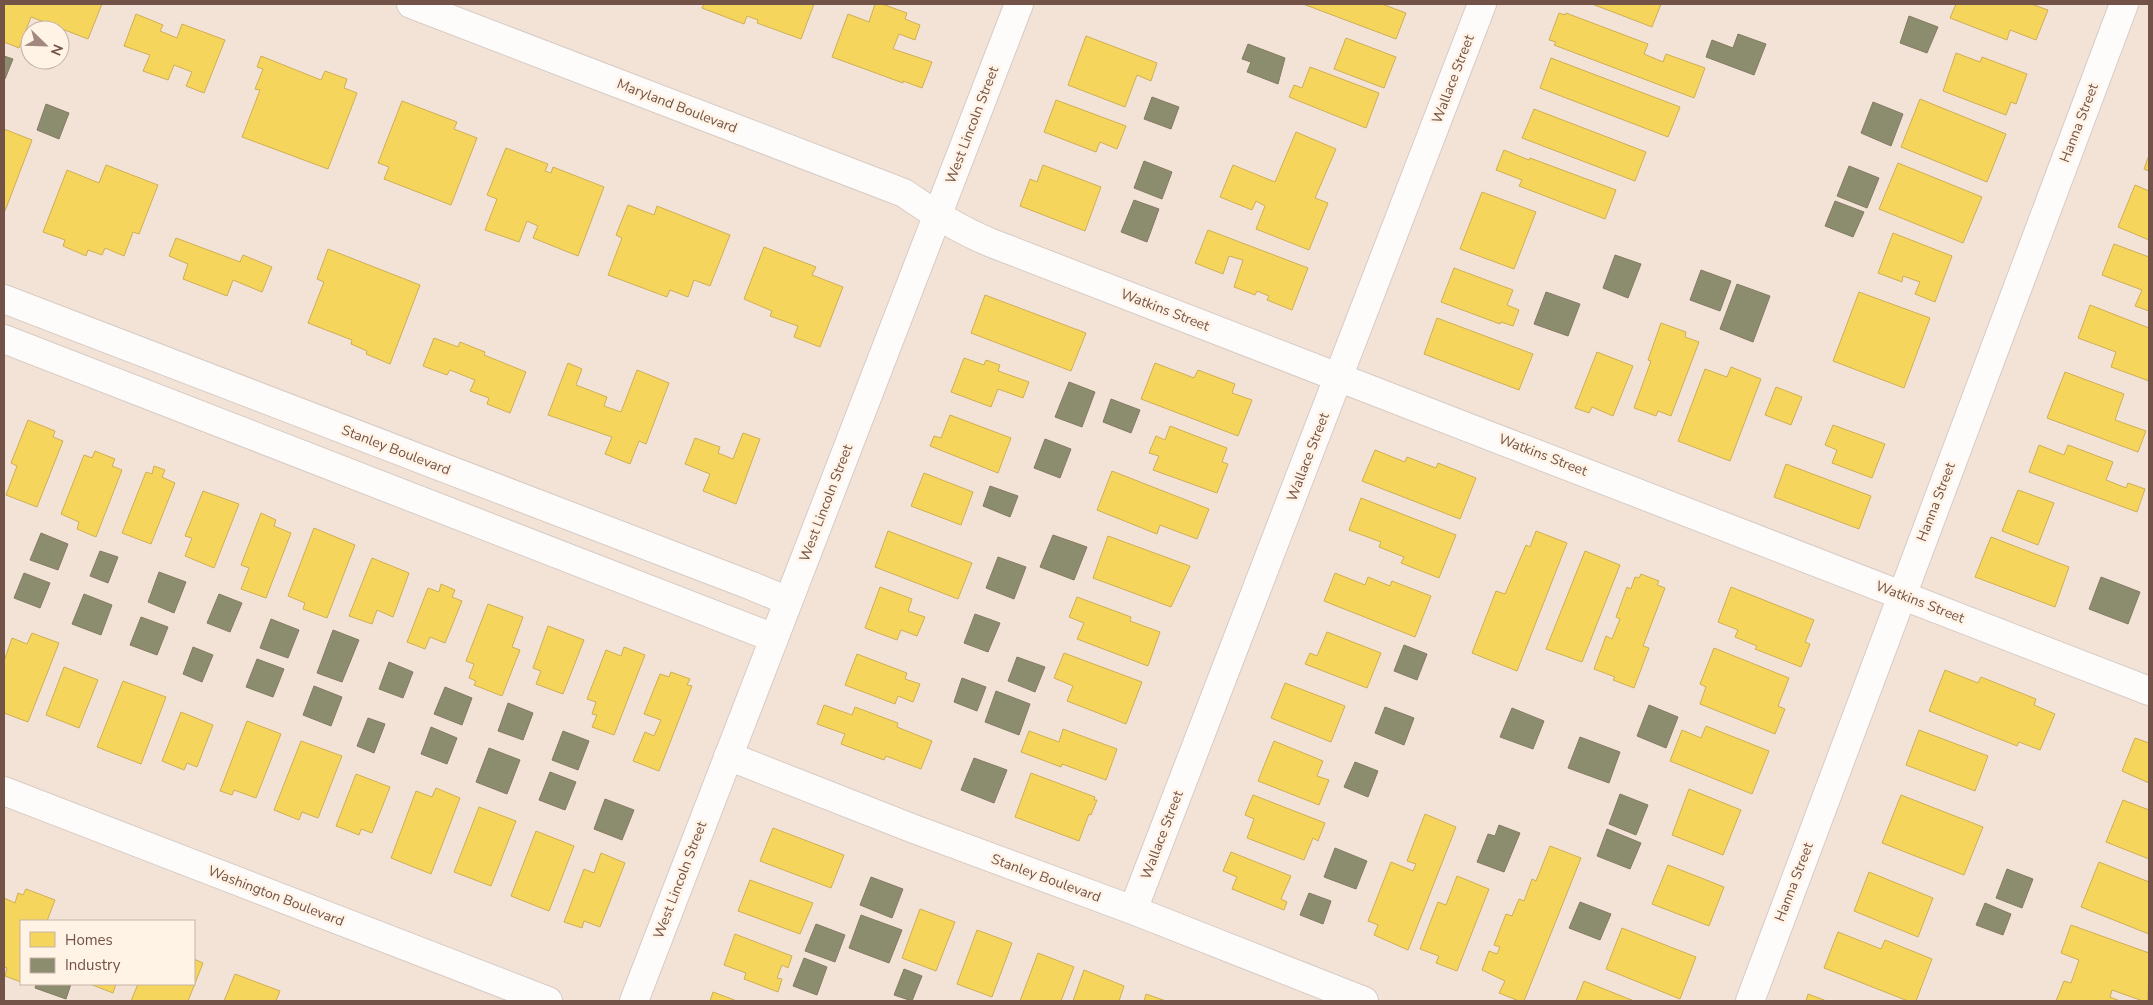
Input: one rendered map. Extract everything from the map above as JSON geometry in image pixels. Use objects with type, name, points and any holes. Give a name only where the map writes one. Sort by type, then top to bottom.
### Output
[{"type":"street","name":"Maryland Boulevard","points":[[411,4],[904,193],[938,216]]},
{"type":"street","name":"West Lincoln Street","points":[[634,1001],[1019,4]]},
{"type":"street","name":"Wallace Street","points":[[1133,910],[1340,377],[1482,4]]},
{"type":"street","name":"Hanna Street","points":[[1750,1001],[1901,594],[2124,4]]},
{"type":"street","name":"Watkins Street","points":[[938,216],[987,241],[2149,691]]},
{"type":"street","name":"Stanley Boulevard","points":[[4,300],[743,582],[788,601]]},
{"type":"street","points":[[4,339],[774,638]]},
{"type":"street","points":[[249,435],[263,399]]},
{"type":"street","name":"Stanley Boulevard","points":[[728,756],[914,829],[1133,910],[1364,1001]]},
{"type":"street","name":"Washington Boulevard","points":[[4,792],[548,1001]]},
{"type":"shaded area","points":[[4,4],[2149,4],[2149,1001],[4,1001]]},
{"type":"building: Homes","points":[[4,4],[102,4],[88,39],[70,32],[70,20],[39,20],[31,17],[30,20],[20,20],[19,48],[4,42]]},
{"type":"building: Homes","points":[[704,4],[814,4],[801,39],[757,23],[758,20],[747,16],[744,24],[702,8]]},
{"type":"building: Homes","points":[[875,4],[882,4],[907,13],[905,19],[920,25],[915,40],[899,34],[893,49],[932,62],[922,88],[832,57],[848,14],[869,22]]},
{"type":"building: Homes","points":[[1303,4],[1382,4],[1406,13],[1396,39]]},
{"type":"building: Homes","points":[[1592,4],[1661,4],[1652,27]]},
{"type":"building: Homes","points":[[1956,4],[2031,4],[2048,10],[2036,40],[2010,30],[2007,40],[1950,18]]},
{"type":"building: Homes","points":[[1559,13],[1565,15],[1566,13],[1648,44],[1644,54],[1663,62],[1666,54],[1705,68],[1694,98],[1554,45],[1556,42],[1549,40]]},
{"type":"building: Homes","points":[[136,14],[163,25],[160,31],[177,38],[182,24],[225,40],[204,93],[186,86],[192,72],[174,65],[168,80],[143,71],[150,55],[124,46]]},
{"type":"building: Homes","points":[[1086,36],[1157,63],[1151,81],[1137,75],[1125,107],[1068,85]]},
{"type":"building: Homes","points":[[1346,38],[1396,57],[1384,88],[1334,69]]},
{"type":"building: Homes","points":[[1956,53],[1980,62],[1982,57],[2027,74],[2016,104],[2011,102],[2006,115],[1943,91]]},
{"type":"building: Homes","points":[[261,56],[321,80],[325,71],[347,79],[344,88],[357,93],[328,169],[242,137],[260,90],[255,89],[263,69],[257,67]]},
{"type":"building: Homes","points":[[1551,58],[1680,107],[1668,137],[1540,88]]},
{"type":"building: Homes","points":[[1310,67],[1379,93],[1366,128],[1289,97],[1294,85],[1302,88]]},
{"type":"building: Homes","points":[[1920,99],[2006,134],[1987,182],[1901,147]]},
{"type":"building: Homes","points":[[1056,100],[1126,126],[1117,149],[1100,142],[1096,152],[1044,132]]},
{"type":"building: Homes","points":[[402,101],[457,122],[454,129],[477,138],[451,205],[384,179],[389,167],[378,163]]},
{"type":"building: Homes","points":[[1534,109],[1646,152],[1635,181],[1522,138]]},
{"type":"building: Homes","points":[[4,129],[32,140],[5,211],[4,210]]},
{"type":"building: Homes","points":[[1296,132],[1336,149],[1315,198],[1328,203],[1309,250],[1256,229],[1265,206],[1256,201],[1252,210],[1220,197],[1233,165],[1275,182]]},
{"type":"building: Homes","points":[[506,148],[548,164],[545,171],[551,173],[553,167],[604,187],[578,256],[533,238],[538,226],[527,221],[519,242],[485,230],[497,199],[487,195]]},
{"type":"building: Homes","points":[[1504,150],[1616,190],[1605,219],[1519,186],[1522,180],[1496,170]]},
{"type":"building: Homes","points":[[2149,155],[2149,171],[2144,169]]},
{"type":"building: Homes","points":[[1898,163],[1982,197],[1963,243],[1879,209]]},
{"type":"building: Homes","points":[[106,165],[158,185],[139,234],[133,232],[124,256],[105,248],[102,255],[88,250],[86,256],[63,246],[65,240],[43,232],[67,170],[99,183]]},
{"type":"building: Homes","points":[[1043,165],[1101,187],[1085,231],[1020,206],[1030,179],[1037,182]]},
{"type":"building: Homes","points":[[2135,185],[2149,191],[2149,240],[2118,227]]},
{"type":"building: Homes","points":[[1482,192],[1536,212],[1514,269],[1460,249]]},
{"type":"building: Homes","points":[[628,205],[654,215],[657,206],[730,235],[710,286],[694,280],[688,297],[670,290],[667,297],[608,275],[622,238],[616,235]]},
{"type":"building: Homes","points":[[1208,230],[1308,268],[1292,310],[1267,300],[1269,296],[1257,291],[1255,295],[1234,287],[1243,260],[1229,256],[1223,274],[1195,263]]},
{"type":"building: Homes","points":[[1893,233],[1952,256],[1935,302],[1915,294],[1920,282],[1903,276],[1902,282],[1878,273]]},
{"type":"building: Homes","points":[[176,238],[240,262],[243,255],[272,267],[262,292],[233,280],[227,296],[183,279],[188,264],[169,256]]},
{"type":"building: Homes","points":[[2114,244],[2149,257],[2149,311],[2135,306],[2142,290],[2102,275]]},
{"type":"building: Homes","points":[[764,247],[816,267],[812,275],[843,287],[820,347],[794,337],[798,326],[770,316],[772,311],[744,299]]},
{"type":"building: Homes","points":[[328,249],[420,285],[390,364],[366,354],[367,351],[351,344],[352,340],[308,323],[324,282],[317,279]]},
{"type":"building: Homes","points":[[1454,268],[1513,290],[1507,305],[1519,310],[1513,326],[1501,322],[1500,324],[1441,302]]},
{"type":"building: Homes","points":[[1859,292],[1930,318],[1904,388],[1833,361]]},
{"type":"building: Homes","points":[[985,295],[1086,333],[1071,371],[971,333]]},
{"type":"building: Homes","points":[[2090,305],[2149,328],[2149,381],[2111,367],[2116,352],[2078,338]]},
{"type":"building: Homes","points":[[1437,318],[1533,354],[1519,390],[1424,354]]},
{"type":"building: Homes","points":[[1661,323],[1686,332],[1685,337],[1699,342],[1671,416],[1658,411],[1656,416],[1634,408],[1651,361],[1648,360]]},
{"type":"building: Homes","points":[[434,338],[458,347],[460,342],[485,352],[484,355],[526,372],[510,413],[487,404],[489,398],[470,391],[475,380],[450,370],[447,375],[423,366]]},
{"type":"building: Homes","points":[[1597,352],[1633,366],[1613,416],[1592,407],[1589,413],[1575,408]]},
{"type":"building: Homes","points":[[964,358],[984,365],[986,360],[1000,365],[998,371],[1029,382],[1023,398],[998,389],[991,407],[951,392]]},
{"type":"building: Homes","points":[[568,363],[582,369],[576,385],[607,397],[604,406],[621,412],[637,370],[669,383],[646,444],[639,441],[630,464],[605,454],[612,437],[548,415]]},
{"type":"building: Homes","points":[[1155,363],[1194,378],[1198,370],[1235,384],[1232,393],[1252,400],[1238,436],[1141,399]]},
{"type":"building: Homes","points":[[1731,367],[1761,379],[1730,461],[1678,441],[1705,369],[1727,377]]},
{"type":"building: Homes","points":[[2065,372],[2124,394],[2115,420],[2146,431],[2138,452],[2047,418]]},
{"type":"building: Homes","points":[[1776,387],[1802,397],[1791,425],[1765,415]]},
{"type":"building: Homes","points":[[950,415],[1011,438],[998,473],[930,446],[934,436],[941,438]]},
{"type":"building: Homes","points":[[28,420],[55,431],[53,437],[63,441],[37,507],[6,495],[17,466],[11,463]]},
{"type":"building: Homes","points":[[1833,425],[1885,444],[1872,478],[1832,463],[1837,450],[1825,445]]},
{"type":"building: Homes","points":[[1170,426],[1227,448],[1222,462],[1228,464],[1217,493],[1153,470],[1159,456],[1149,453],[1156,436],[1165,440]]},
{"type":"building: Homes","points":[[743,433],[760,439],[736,504],[703,491],[710,474],[685,464],[695,438],[720,447],[718,453],[733,459]]},
{"type":"building: Homes","points":[[2039,445],[2064,455],[2068,445],[2113,462],[2106,480],[2126,488],[2128,483],[2145,489],[2137,512],[2029,472]]},
{"type":"building: Homes","points":[[1375,450],[1405,462],[1407,457],[1436,468],[1438,463],[1476,478],[1460,519],[1362,481]]},
{"type":"building: Homes","points":[[95,451],[115,459],[112,466],[122,470],[96,537],[77,529],[79,522],[61,514],[84,455],[92,458]]},
{"type":"building: Homes","points":[[1786,464],[1871,496],[1859,529],[1774,497]]},
{"type":"building: Homes","points":[[154,466],[165,470],[162,477],[175,483],[151,544],[122,533],[146,472],[152,474]]},
{"type":"building: Homes","points":[[1112,471],[1209,509],[1197,539],[1160,525],[1157,534],[1097,510]]},
{"type":"building: Homes","points":[[924,473],[973,492],[961,525],[911,506]]},
{"type":"building: Homes","points":[[2018,490],[2054,503],[2038,545],[2002,531]]},
{"type":"building: Homes","points":[[203,491],[239,504],[214,568],[185,556],[192,538],[185,536]]},
{"type":"building: Homes","points":[[1361,498],[1456,535],[1439,578],[1401,563],[1404,557],[1379,547],[1381,542],[1349,530]]},
{"type":"building: Homes","points":[[261,513],[276,520],[274,526],[291,533],[266,598],[241,589],[249,568],[241,565]]},
{"type":"building: Homes","points":[[314,528],[355,545],[327,618],[303,609],[305,603],[288,596]]},
{"type":"building: Homes","points":[[888,531],[972,563],[958,599],[875,567]]},
{"type":"building: Homes","points":[[1536,531],[1567,543],[1517,671],[1472,653],[1496,591],[1505,594],[1526,545],[1530,547]]},
{"type":"building: Homes","points":[[1108,536],[1190,566],[1171,607],[1093,578]]},
{"type":"building: Homes","points":[[1991,537],[2069,567],[2055,607],[1975,577]]},
{"type":"building: Homes","points":[[1585,551],[1620,565],[1582,662],[1546,649]]},
{"type":"building: Homes","points":[[372,558],[409,573],[393,617],[377,610],[372,624],[349,616]]},
{"type":"building: Homes","points":[[1335,573],[1365,585],[1368,577],[1390,586],[1392,581],[1431,596],[1415,637],[1324,601]]},
{"type":"building: Homes","points":[[1641,574],[1659,581],[1657,585],[1665,588],[1643,646],[1649,648],[1634,688],[1613,680],[1615,677],[1594,669],[1606,636],[1612,639],[1620,619],[1616,617],[1627,587],[1631,589],[1635,577],[1639,578]]},
{"type":"building: Homes","points":[[441,584],[455,590],[452,597],[462,601],[445,643],[430,637],[425,649],[407,642],[428,588],[439,592]]},
{"type":"building: Homes","points":[[880,587],[912,599],[908,611],[925,617],[917,636],[901,630],[897,640],[865,628]]},
{"type":"building: Homes","points":[[1731,587],[1814,620],[1805,642],[1810,644],[1801,667],[1755,649],[1757,646],[1735,637],[1738,630],[1718,622]]},
{"type":"building: Homes","points":[[1077,597],[1131,617],[1130,621],[1160,632],[1148,666],[1077,639],[1084,623],[1069,617]]},
{"type":"building: Homes","points":[[488,604],[523,617],[512,647],[520,650],[502,696],[474,685],[476,681],[469,678],[474,664],[466,661]]},
{"type":"building: Homes","points":[[548,626],[584,640],[563,694],[536,684],[541,671],[533,668]]},
{"type":"building: Homes","points":[[1327,632],[1381,653],[1367,688],[1305,664],[1310,653],[1317,656]]},
{"type":"building: Homes","points":[[32,633],[59,643],[28,722],[4,713],[4,661],[12,638],[27,644]]},
{"type":"building: Homes","points":[[624,647],[645,655],[614,735],[592,727],[597,715],[592,714],[596,702],[587,699],[606,650],[621,656]]},
{"type":"building: Homes","points":[[1714,648],[1789,678],[1778,706],[1785,709],[1775,734],[1700,704],[1706,687],[1700,684]]},
{"type":"building: Homes","points":[[1064,653],[1142,682],[1126,724],[1067,701],[1073,686],[1054,678]]},
{"type":"building: Homes","points":[[857,654],[907,673],[905,679],[920,684],[913,702],[898,696],[895,704],[845,685]]},
{"type":"building: Homes","points":[[64,667],[98,680],[79,728],[46,715]]},
{"type":"building: Homes","points":[[1945,670],[1978,683],[1981,677],[2036,699],[2034,705],[2055,714],[2040,750],[2019,742],[2017,746],[1929,711]]},
{"type":"building: Homes","points":[[671,672],[690,679],[687,685],[692,686],[659,771],[633,761],[645,732],[654,736],[661,720],[644,714],[660,674],[669,677]]},
{"type":"building: Homes","points":[[123,681],[166,697],[141,764],[97,747]]},
{"type":"building: Homes","points":[[1285,683],[1345,706],[1331,742],[1271,718]]},
{"type":"building: Homes","points":[[824,705],[852,715],[855,707],[898,723],[897,727],[932,741],[921,769],[886,756],[884,760],[841,744],[845,734],[817,724]]},
{"type":"building: Homes","points":[[181,712],[213,725],[197,767],[187,763],[184,770],[162,761]]},
{"type":"building: Homes","points":[[247,721],[281,734],[256,798],[234,790],[232,795],[220,791]]},
{"type":"building: Homes","points":[[1706,726],[1769,751],[1752,794],[1670,761],[1682,730],[1701,738]]},
{"type":"building: Homes","points":[[1063,729],[1117,749],[1106,780],[1062,764],[1061,767],[1021,752],[1029,731],[1059,742]]},
{"type":"building: Homes","points":[[1919,730],[1988,756],[1975,791],[1906,765]]},
{"type":"building: Homes","points":[[2135,738],[2149,743],[2149,783],[2122,771]]},
{"type":"building: Homes","points":[[301,741],[342,756],[318,818],[302,812],[299,820],[274,810]]},
{"type":"building: Homes","points":[[1274,741],[1323,761],[1317,776],[1329,780],[1319,805],[1258,781]]},
{"type":"building: Homes","points":[[1031,773],[1095,797],[1094,800],[1097,800],[1091,815],[1089,814],[1079,841],[1015,817]]},
{"type":"building: Homes","points":[[356,774],[390,787],[372,833],[361,829],[359,835],[336,826]]},
{"type":"building: Homes","points":[[436,788],[460,798],[431,874],[391,858],[416,791],[432,797]]},
{"type":"building: Homes","points":[[1689,789],[1741,810],[1723,855],[1672,835]]},
{"type":"building: Homes","points":[[1253,795],[1325,823],[1318,841],[1313,838],[1304,860],[1247,838],[1254,819],[1245,815]]},
{"type":"building: Homes","points":[[1901,795],[1983,827],[1964,875],[1882,843]]},
{"type":"building: Homes","points":[[2123,800],[2149,810],[2149,859],[2106,842]]},
{"type":"building: Homes","points":[[479,807],[516,821],[491,886],[454,872]]},
{"type":"building: Homes","points":[[1425,814],[1456,827],[1408,950],[1374,935],[1378,925],[1368,921],[1391,862],[1413,871],[1416,864],[1407,861]]},
{"type":"building: Homes","points":[[773,828],[844,855],[831,888],[760,861]]},
{"type":"building: Homes","points":[[536,831],[574,846],[549,911],[511,896]]},
{"type":"building: Homes","points":[[1550,846],[1581,858],[1524,1001],[1519,1001],[1499,993],[1505,981],[1482,970],[1489,951],[1497,954],[1500,947],[1494,945],[1506,914],[1512,916],[1519,899],[1524,901],[1532,879],[1536,881]]},
{"type":"building: Homes","points":[[1231,852],[1291,876],[1281,899],[1287,902],[1284,910],[1232,889],[1237,877],[1223,871]]},
{"type":"building: Homes","points":[[601,853],[625,863],[600,927],[584,921],[582,928],[564,922],[584,869],[594,873]]},
{"type":"building: Homes","points":[[2099,862],[2149,882],[2149,934],[2081,907]]},
{"type":"building: Homes","points":[[1668,865],[1724,887],[1709,926],[1652,904]]},
{"type":"building: Homes","points":[[1869,872],[1933,898],[1918,937],[1854,911]]},
{"type":"building: Homes","points":[[1457,876],[1489,889],[1457,971],[1436,963],[1439,956],[1420,949],[1438,902],[1446,905]]},
{"type":"building: Homes","points":[[750,880],[813,903],[800,934],[738,911]]},
{"type":"building: Homes","points":[[26,889],[55,900],[47,920],[20,920],[20,982],[5,976],[7,968],[4,967],[4,898],[15,903],[18,893],[23,895]]},
{"type":"building: Homes","points":[[920,909],[955,922],[936,971],[902,958]]},
{"type":"building: Homes","points":[[2071,925],[2149,953],[2148,1001],[2112,990],[2110,997],[2120,1001],[2056,1001],[2064,981],[2071,983],[2079,960],[2061,953]]},
{"type":"building: Homes","points":[[1622,928],[1696,957],[1680,999],[1606,969]]},
{"type":"building: Homes","points":[[977,930],[1012,943],[992,997],[957,984]]},
{"type":"building: Homes","points":[[1838,932],[1881,949],[1885,940],[1932,959],[1916,1001],[1908,1001],[1824,968]]},
{"type":"building: Homes","points":[[735,934],[792,956],[788,968],[782,965],[777,978],[782,979],[778,992],[744,979],[746,973],[724,965]]},
{"type":"building: Homes","points":[[1038,953],[1074,967],[1061,1001],[1020,1001]]},
{"type":"building: Homes","points":[[195,959],[203,963],[195,983]]},
{"type":"building: Homes","points":[[1084,970],[1124,986],[1119,1001],[1073,1001]]},
{"type":"building: Homes","points":[[235,974],[280,991],[276,1001],[224,1001]]},
{"type":"building: Homes","points":[[1584,981],[1634,1001],[1576,1001]]},
{"type":"building: Homes","points":[[93,985],[116,985],[113,993]]},
{"type":"building: Homes","points":[[138,985],[194,985],[188,1001],[131,1001]]},
{"type":"building: Homes","points":[[713,992],[737,1001],[710,1001]]},
{"type":"building: Homes","points":[[1146,994],[1166,1001],[1144,1001]]},
{"type":"building: Homes","points":[[1808,994],[1824,1000],[1826,1001],[1806,1001]]},
{"type":"building: Industry","points":[[1909,16],[1938,27],[1927,53],[1900,43]]},
{"type":"building: Industry","points":[[1738,34],[1766,44],[1754,75],[1706,57],[1712,40],[1733,48]]},
{"type":"building: Industry","points":[[1248,44],[1285,58],[1278,84],[1247,72],[1251,62],[1242,59]]},
{"type":"building: Industry","points":[[4,56],[13,59],[5,79],[4,79]]},
{"type":"building: Industry","points":[[1152,97],[1179,107],[1171,129],[1144,119]]},
{"type":"building: Industry","points":[[1873,102],[1903,114],[1891,146],[1861,133]]},
{"type":"building: Industry","points":[[46,104],[69,113],[59,139],[37,130]]},
{"type":"building: Industry","points":[[1144,161],[1172,172],[1162,199],[1134,188]]},
{"type":"building: Industry","points":[[1849,166],[1879,178],[1867,208],[1837,196]]},
{"type":"building: Industry","points":[[1134,200],[1159,209],[1147,242],[1121,232]]},
{"type":"building: Industry","points":[[1835,201],[1864,212],[1853,237],[1825,226]]},
{"type":"building: Industry","points":[[1615,255],[1641,264],[1628,298],[1603,288]]},
{"type":"building: Industry","points":[[1701,270],[1731,281],[1720,311],[1690,300]]},
{"type":"building: Industry","points":[[1737,284],[1770,296],[1753,342],[1720,329]]},
{"type":"building: Industry","points":[[1546,292],[1580,304],[1568,336],[1534,324]]},
{"type":"building: Industry","points":[[1069,382],[1095,392],[1082,427],[1055,417]]},
{"type":"building: Industry","points":[[1111,399],[1140,410],[1131,433],[1103,422]]},
{"type":"building: Industry","points":[[1045,439],[1071,449],[1060,478],[1034,468]]},
{"type":"building: Industry","points":[[990,486],[1018,496],[1010,517],[983,506]]},
{"type":"building: Industry","points":[[41,533],[68,544],[58,570],[30,560]]},
{"type":"building: Industry","points":[[1053,535],[1087,547],[1074,580],[1040,567]]},
{"type":"building: Industry","points":[[100,551],[118,557],[108,583],[90,576]]},
{"type":"building: Industry","points":[[998,557],[1026,567],[1014,599],[986,588]]},
{"type":"building: Industry","points":[[159,572],[186,582],[174,613],[148,602]]},
{"type":"building: Industry","points":[[24,573],[50,583],[40,608],[14,598]]},
{"type":"building: Industry","points":[[2101,577],[2140,592],[2128,624],[2089,609]]},
{"type":"building: Industry","points":[[84,594],[112,605],[101,635],[72,624]]},
{"type":"building: Industry","points":[[219,594],[242,603],[230,632],[207,623]]},
{"type":"building: Industry","points":[[975,614],[1000,623],[988,652],[964,643]]},
{"type":"building: Industry","points":[[141,617],[168,627],[157,655],[130,645]]},
{"type":"building: Industry","points":[[271,619],[299,630],[288,658],[260,648]]},
{"type":"building: Industry","points":[[333,630],[359,640],[342,682],[317,673]]},
{"type":"building: Industry","points":[[1404,645],[1427,654],[1417,680],[1394,671]]},
{"type":"building: Industry","points":[[193,647],[213,655],[202,682],[183,674]]},
{"type":"building: Industry","points":[[1017,657],[1045,667],[1035,692],[1008,681]]},
{"type":"building: Industry","points":[[257,659],[284,669],[273,697],[246,687]]},
{"type":"building: Industry","points":[[389,662],[413,672],[403,698],[379,689]]},
{"type":"building: Industry","points":[[962,678],[986,687],[977,711],[954,702]]},
{"type":"building: Industry","points":[[314,686],[342,697],[331,726],[303,715]]},
{"type":"building: Industry","points":[[445,687],[472,698],[462,725],[434,714]]},
{"type":"building: Industry","points":[[996,691],[1030,704],[1019,735],[985,722]]},
{"type":"building: Industry","points":[[508,703],[533,713],[523,740],[498,731]]},
{"type":"building: Industry","points":[[1649,705],[1678,717],[1666,748],[1637,736]]},
{"type":"building: Industry","points":[[1385,707],[1414,718],[1404,745],[1375,733]]},
{"type":"building: Industry","points":[[1512,708],[1544,721],[1533,749],[1500,737]]},
{"type":"building: Industry","points":[[368,718],[385,724],[374,753],[357,746]]},
{"type":"building: Industry","points":[[431,727],[457,738],[447,764],[421,754]]},
{"type":"building: Industry","points":[[563,731],[589,741],[578,770],[552,760]]},
{"type":"building: Industry","points":[[1580,737],[1620,752],[1609,783],[1568,768]]},
{"type":"building: Industry","points":[[489,748],[520,760],[507,794],[476,782]]},
{"type":"building: Industry","points":[[974,758],[1007,770],[994,803],[961,790]]},
{"type":"building: Industry","points":[[1355,762],[1378,771],[1368,797],[1344,787]]},
{"type":"building: Industry","points":[[550,772],[576,782],[565,810],[539,800]]},
{"type":"building: Industry","points":[[1620,794],[1648,805],[1636,835],[1609,824]]},
{"type":"building: Industry","points":[[605,799],[634,810],[622,840],[594,829]]},
{"type":"building: Industry","points":[[1499,825],[1520,833],[1504,872],[1477,862],[1488,834],[1495,836]]},
{"type":"building: Industry","points":[[1607,829],[1641,843],[1630,869],[1597,856]]},
{"type":"building: Industry","points":[[1335,848],[1367,861],[1356,889],[1324,877]]},
{"type":"building: Industry","points":[[2007,869],[2033,879],[2022,908],[1996,898]]},
{"type":"building: Industry","points":[[871,877],[903,889],[892,918],[860,905]]},
{"type":"building: Industry","points":[[1309,893],[1331,901],[1323,924],[1300,915]]},
{"type":"building: Industry","points":[[1580,902],[1611,914],[1600,940],[1569,928]]},
{"type":"building: Industry","points":[[1985,903],[2011,914],[2003,935],[1976,925]]},
{"type":"building: Industry","points":[[861,915],[902,930],[889,963],[849,948]]},
{"type":"building: Industry","points":[[816,924],[845,935],[835,962],[805,951]]},
{"type":"building: Industry","points":[[804,958],[827,967],[817,995],[793,986]]},
{"type":"building: Industry","points":[[904,969],[922,976],[912,1001],[894,995]]},
{"type":"building: Industry","points":[[36,985],[71,985],[66,999],[35,988]]}]
